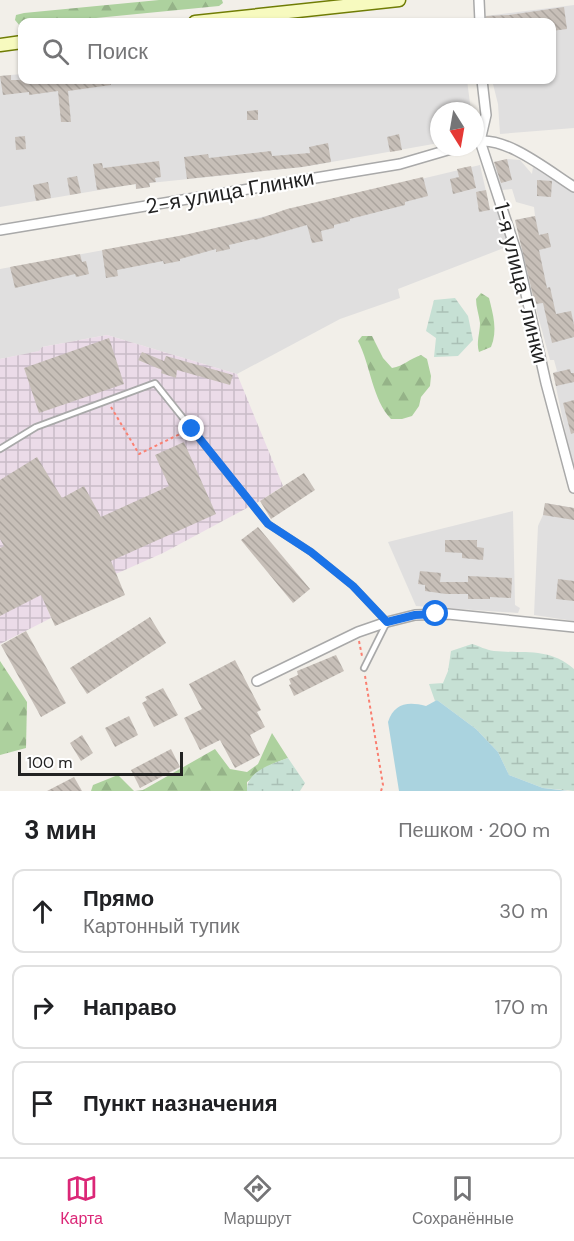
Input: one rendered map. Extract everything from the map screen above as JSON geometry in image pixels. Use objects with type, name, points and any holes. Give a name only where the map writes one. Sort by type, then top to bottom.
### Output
[{"type":"main road","points":[[226,18],[352,2],[399,0]]},
{"type":"main road","points":[[0,45],[18,43]]},
{"type":"street","points":[[479,0],[480,18]]},
{"type":"street","name":"1-я улица Глинки","points":[[482,84],[486,115],[484,121]]},
{"type":"street","points":[[484,142],[500,144],[518,151],[574,187]]},
{"type":"street","name":"2-я улица Глинки","points":[[0,230],[400,164],[430,155]]},
{"type":"street","name":"1-я улица Глинки","points":[[482,156],[517,254],[546,382],[574,488]]},
{"type":"street","points":[[257,681],[358,632],[415,615],[448,614],[574,627]]},
{"type":"lane","points":[[0,449],[36,427],[155,383],[268,524],[311,552],[353,586],[387,622],[364,668]]},
{"type":"path","points":[[108,401],[139,454],[192,429]]},
{"type":"path","points":[[358,632],[383,785],[381,791]]},
{"type":"shaded area","points":[[574,5],[574,128],[500,134],[498,104],[493,84],[556,84],[556,18],[485,18],[485,16]]},
{"type":"shaded area","points":[[18,74],[18,84],[468,84],[470,102],[430,102],[430,145],[303,167],[150,183],[150,187],[136,189],[135,184],[0,207],[0,76]]},
{"type":"shaded area","points":[[507,159],[520,160],[532,174],[533,167],[574,192],[574,473],[553,373],[557,371],[554,360],[550,360],[515,220],[535,216],[534,207],[516,202],[512,189],[501,190],[494,162]]},
{"type":"shaded area","points":[[480,165],[490,209],[498,208],[509,246],[398,289],[400,298],[340,319],[237,374],[107,335],[42,347],[40,351],[0,359],[0,269],[186,235]]},
{"type":"shaded area","points":[[107,335],[237,374],[283,486],[260,501],[163,553],[46,605],[51,618],[0,644],[0,359],[39,351],[42,347]]},
{"type":"shaded area","points":[[545,503],[574,508],[574,621],[534,615],[538,526]]},
{"type":"shaded area","points":[[513,511],[515,605],[520,608],[518,613],[416,606],[388,542]]},
{"type":"green space","points":[[159,0],[222,0],[223,3],[219,6],[96,18],[18,18],[18,24],[15,20],[16,15]]},
{"type":"green space","points":[[481,293],[489,298],[494,329],[491,347],[479,352],[480,323],[476,299]]},
{"type":"green space","points":[[455,298],[468,316],[473,340],[458,356],[434,357],[436,338],[426,331],[434,300]]},
{"type":"green space","points":[[362,336],[372,336],[383,358],[392,368],[421,355],[427,359],[431,376],[430,386],[421,397],[419,406],[412,416],[391,419],[385,411],[358,341]]},
{"type":"green space","points":[[472,644],[494,651],[546,654],[565,662],[574,669],[574,791],[543,788],[509,775],[498,752],[476,729],[437,700],[435,701],[429,684],[443,683],[448,671],[451,651]]},
{"type":"green space","points":[[0,661],[27,702],[26,748],[0,755]]},
{"type":"green space","points":[[272,733],[288,758],[272,764],[247,782],[247,791],[135,791],[143,790],[215,749],[230,769],[247,772],[258,764]]},
{"type":"green space","points":[[288,758],[305,783],[300,791],[247,791],[248,784],[255,773]]},
{"type":"green space","points":[[118,775],[134,791],[91,791],[93,785]]},
{"type":"water","points":[[437,700],[476,729],[498,752],[509,775],[543,788],[568,791],[399,791],[388,722],[398,707],[408,704],[426,706]]},
{"type":"building","points":[[564,7],[567,29],[556,30],[556,18],[486,18],[486,16]]},
{"type":"building","points":[[11,75],[11,80],[18,80],[18,84],[111,85],[68,91],[71,122],[61,122],[58,91],[29,95],[29,92],[3,95],[0,76]]},
{"type":"building","points":[[258,110],[258,120],[247,120],[247,111]]},
{"type":"building","points":[[399,134],[402,150],[390,152],[387,137]]},
{"type":"building","points":[[25,136],[26,149],[16,150],[15,137]]},
{"type":"building","points":[[328,143],[331,162],[187,179],[184,157],[208,154],[209,158],[271,151],[272,156],[310,153],[309,147]]},
{"type":"building","points":[[507,159],[512,180],[501,183],[494,162]]},
{"type":"building","points":[[159,161],[161,177],[155,178],[156,182],[149,183],[150,187],[136,189],[136,184],[97,190],[93,164],[102,163],[103,168]]},
{"type":"building","points":[[471,166],[476,188],[453,194],[450,179],[459,177],[457,169]]},
{"type":"building","points":[[77,176],[81,193],[70,195],[67,178]]},
{"type":"building","points":[[423,177],[428,196],[405,202],[405,205],[334,225],[334,228],[321,231],[323,241],[312,243],[307,225],[229,245],[230,249],[216,252],[216,249],[180,259],[180,261],[164,264],[163,261],[117,270],[118,276],[106,278],[102,250],[261,218],[287,209]]},
{"type":"building","points":[[537,180],[552,181],[551,197],[537,196]]},
{"type":"building","points":[[48,182],[51,198],[36,201],[33,185]]},
{"type":"building","points":[[486,190],[490,210],[479,212],[476,192]]},
{"type":"building","points":[[535,216],[539,235],[548,233],[551,247],[539,250],[547,288],[550,287],[556,314],[571,311],[574,325],[574,337],[552,343],[543,303],[535,304],[515,220]]},
{"type":"building","points":[[80,254],[82,262],[86,261],[89,274],[76,277],[75,274],[15,288],[10,267]]},
{"type":"building","points":[[109,338],[124,384],[39,413],[24,368]]},
{"type":"building","points":[[142,352],[164,361],[166,356],[233,375],[230,385],[177,370],[176,378],[161,373],[162,370],[138,360]]},
{"type":"building","points":[[570,369],[571,373],[574,373],[574,382],[556,386],[553,373]]},
{"type":"building","points":[[574,400],[574,433],[571,434],[563,403]]},
{"type":"building","points":[[184,442],[216,514],[111,561],[125,595],[55,626],[41,595],[0,616],[0,548],[4,546],[0,539],[0,480],[37,457],[62,498],[84,486],[101,517],[169,486],[155,455]]},
{"type":"building","points":[[304,473],[315,490],[271,519],[260,501]]},
{"type":"building","points":[[545,503],[574,508],[574,520],[543,515]]},
{"type":"building","points":[[258,527],[310,589],[293,603],[241,540]]},
{"type":"building","points":[[445,540],[477,540],[477,547],[484,548],[483,560],[462,558],[462,553],[445,552]]},
{"type":"building","points":[[420,571],[441,573],[440,582],[468,582],[468,576],[512,578],[511,598],[468,599],[468,594],[425,591],[425,585],[418,584]]},
{"type":"building","points":[[558,579],[574,581],[574,601],[556,599]]},
{"type":"building","points":[[150,617],[166,643],[87,694],[70,668]]},
{"type":"building","points":[[26,631],[66,703],[41,717],[1,645]]},
{"type":"building","points":[[336,655],[344,671],[294,696],[289,679],[298,675],[297,671]]},
{"type":"building","points":[[235,660],[261,710],[257,712],[265,727],[250,735],[260,755],[235,768],[220,740],[200,750],[184,718],[202,709],[189,684]]},
{"type":"building","points":[[163,688],[178,715],[154,727],[142,703],[147,700],[145,697]]},
{"type":"building","points":[[129,716],[138,735],[115,747],[105,728]]},
{"type":"building","points":[[82,735],[93,753],[81,761],[70,743]]},
{"type":"building","points":[[171,749],[180,767],[140,788],[131,770]]},
{"type":"building","points":[[74,777],[82,791],[47,791]]},
{"type":"route","points":[[192,429],[268,524],[311,552],[353,586],[387,622],[415,615],[436,614]]}]
